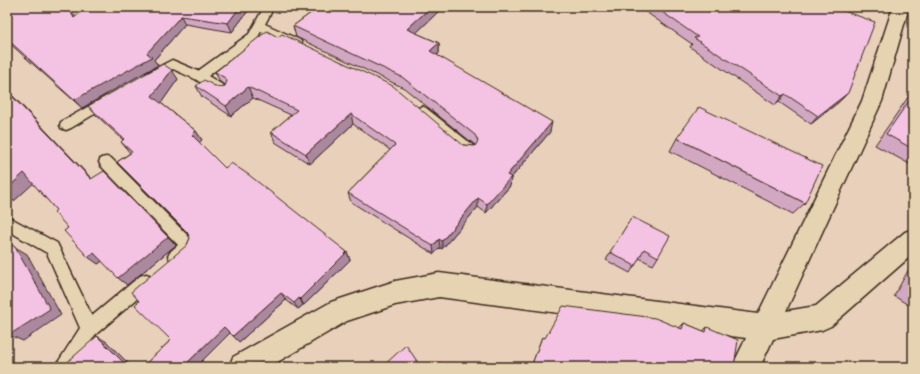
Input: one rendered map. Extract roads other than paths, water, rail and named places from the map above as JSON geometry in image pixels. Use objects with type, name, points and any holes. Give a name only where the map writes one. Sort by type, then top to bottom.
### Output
[{"type":"street","points":[[746,367],[872,101],[901,7]]},
{"type":"street","points":[[243,367],[340,311],[395,292],[439,285],[764,328],[822,317],[913,239]]},
{"type":"lane","points":[[199,76],[253,36],[269,7]]},
{"type":"lane","points":[[259,26],[308,49]]},
{"type":"lane","points":[[139,83],[172,64],[199,76],[225,92]]},
{"type":"lane","points":[[66,124],[119,94]]},
{"type":"lane","points":[[411,102],[469,150]]},
{"type":"lane","points":[[64,367],[89,329],[188,246],[106,162]]},
{"type":"lane","points":[[7,222],[52,248],[89,329]]}]
